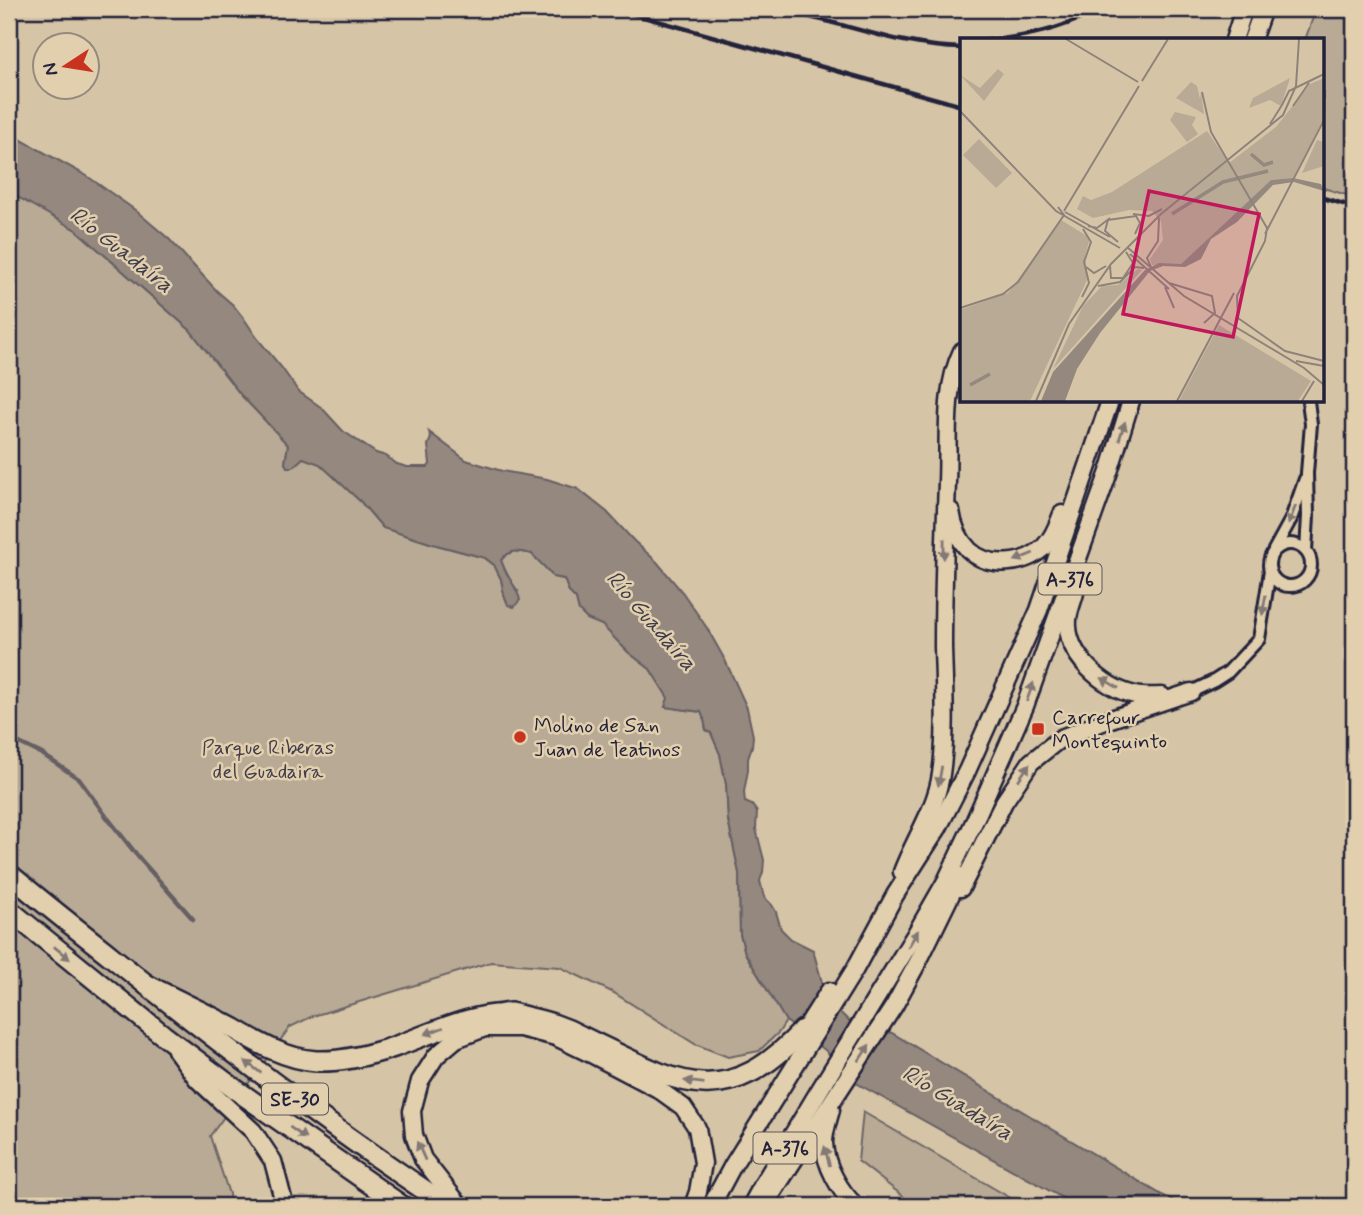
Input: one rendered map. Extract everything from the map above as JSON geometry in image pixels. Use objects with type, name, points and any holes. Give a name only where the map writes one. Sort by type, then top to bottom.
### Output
[{"type":"highway","name":"SE-30","points":[[9,874],[219,1042],[332,1127],[448,1206]]},
{"type":"highway","name":"SE-30","points":[[9,910],[163,1035],[232,1087],[402,1206]]},
{"type":"highway","points":[[147,985],[288,1056],[316,1061],[345,1059],[393,1047],[475,1017],[511,1013],[555,1023],[667,1076],[692,1084],[718,1084],[740,1078],[792,1054],[803,1030]]},
{"type":"main road","points":[[1235,38],[1244,9]]},
{"type":"main road","points":[[1253,38],[1263,9]]},
{"type":"main road","points":[[895,895],[909,854],[932,807],[941,775],[944,748],[943,600],[948,421],[952,380],[960,355]]},
{"type":"main road","name":"A-376","points":[[711,1206],[792,1054],[938,828],[967,771],[1040,610],[1110,402]]},
{"type":"main road","name":"A-376","points":[[751,1206],[946,881],[1025,706],[1110,469],[1131,402]]},
{"type":"main road","points":[[947,481],[955,528],[970,550],[990,561],[1002,563],[1026,558],[1044,547],[1056,528],[1088,447],[1104,417]]},
{"type":"main road","points":[[1110,469],[1068,621],[1074,648],[1083,663],[1107,683],[1135,696],[1175,696]]},
{"type":"main road","points":[[764,1206],[894,1006],[950,909],[1004,802],[1031,761],[1061,738],[1191,692]]},
{"type":"main road","points":[[919,960],[987,816],[1004,755]]},
{"type":"main road","points":[[803,1030],[851,966]]},
{"type":"main road","points":[[460,1206],[423,1159],[414,1135],[412,1111],[420,1081],[436,1056],[456,1039],[485,1028],[520,1028],[556,1037],[658,1089],[683,1107],[697,1128],[703,1163],[693,1206]]},
{"type":"main road","points":[[163,1035],[198,1080],[253,1130],[273,1161],[284,1206]]},
{"type":"main road","points":[[834,1099],[826,1124],[824,1144],[831,1172],[845,1197],[856,1206]]},
{"type":"street","points":[[1270,571],[1276,582],[1288,586],[1300,584],[1309,575],[1311,562],[1306,551],[1311,424],[1308,402]]},
{"type":"street","points":[[1191,692],[1228,671],[1258,639],[1270,571],[1269,562],[1291,519],[1307,473]]},
{"type":"street","points":[[1272,554],[1278,547],[1288,544],[1298,545],[1306,551]]},
{"type":"green space","points":[[1316,9],[1354,9],[1354,197],[1324,188],[1324,38],[1306,38]]},
{"type":"green space","name":"Parque Riberas del Guadaira","points":[[9,192],[76,230],[190,330],[241,395],[288,445],[285,463],[302,457],[320,464],[361,502],[383,528],[485,558],[494,565],[501,579],[504,595],[518,591],[509,580],[501,560],[512,552],[532,554],[553,577],[564,579],[569,592],[576,599],[579,611],[587,619],[602,625],[628,652],[650,669],[669,698],[665,707],[701,712],[706,730],[711,733],[720,754],[726,784],[728,820],[739,873],[740,934],[745,953],[786,1021],[779,1032],[759,1051],[728,1057],[695,1044],[614,993],[560,967],[491,962],[313,1016],[290,1027],[210,1136],[229,1194],[230,1206],[9,1206]]},
{"type":"green space","points":[[863,1112],[1024,1206],[908,1206],[913,1204],[858,1161]]},
{"type":"water","name":"Río Guadaíra","points":[[9,133],[87,176],[135,210],[169,239],[233,305],[298,391],[322,408],[343,431],[376,453],[407,467],[428,467],[428,445],[431,438],[429,432],[466,460],[578,489],[607,512],[657,562],[683,593],[725,660],[747,708],[753,736],[744,792],[745,802],[752,805],[757,812],[756,829],[764,860],[760,881],[764,897],[776,912],[781,929],[791,939],[813,950],[827,1000],[850,1022],[892,1033],[1162,1195],[1185,1206],[1077,1206],[858,1084],[825,1050],[786,1021],[745,953],[740,934],[739,873],[728,820],[726,784],[720,754],[711,733],[706,730],[701,712],[665,707],[668,698],[650,669],[628,652],[602,625],[587,619],[579,611],[576,599],[569,592],[564,579],[553,577],[532,554],[512,552],[501,560],[520,600],[514,607],[508,605],[501,579],[494,565],[485,558],[383,528],[361,502],[320,464],[303,458],[293,467],[287,467],[285,463],[288,445],[241,395],[190,330],[76,230],[9,192]]},
{"type":"waterway","points":[[9,738],[42,754],[79,779],[140,859],[193,919]]},
{"type":"railway","points":[[615,9],[960,105]]},
{"type":"railway","points":[[766,9],[815,18],[912,43],[960,48]]},
{"type":"railway","points":[[1006,38],[1045,31],[1100,9]]},
{"type":"railway","points":[[1324,198],[1354,207]]},
{"type":"place","name":"Carrefour Montequinto","points":[[1038,729]]},
{"type":"place","name":"Molino de San Juan de Teatinos","points":[[520,737]]}]
